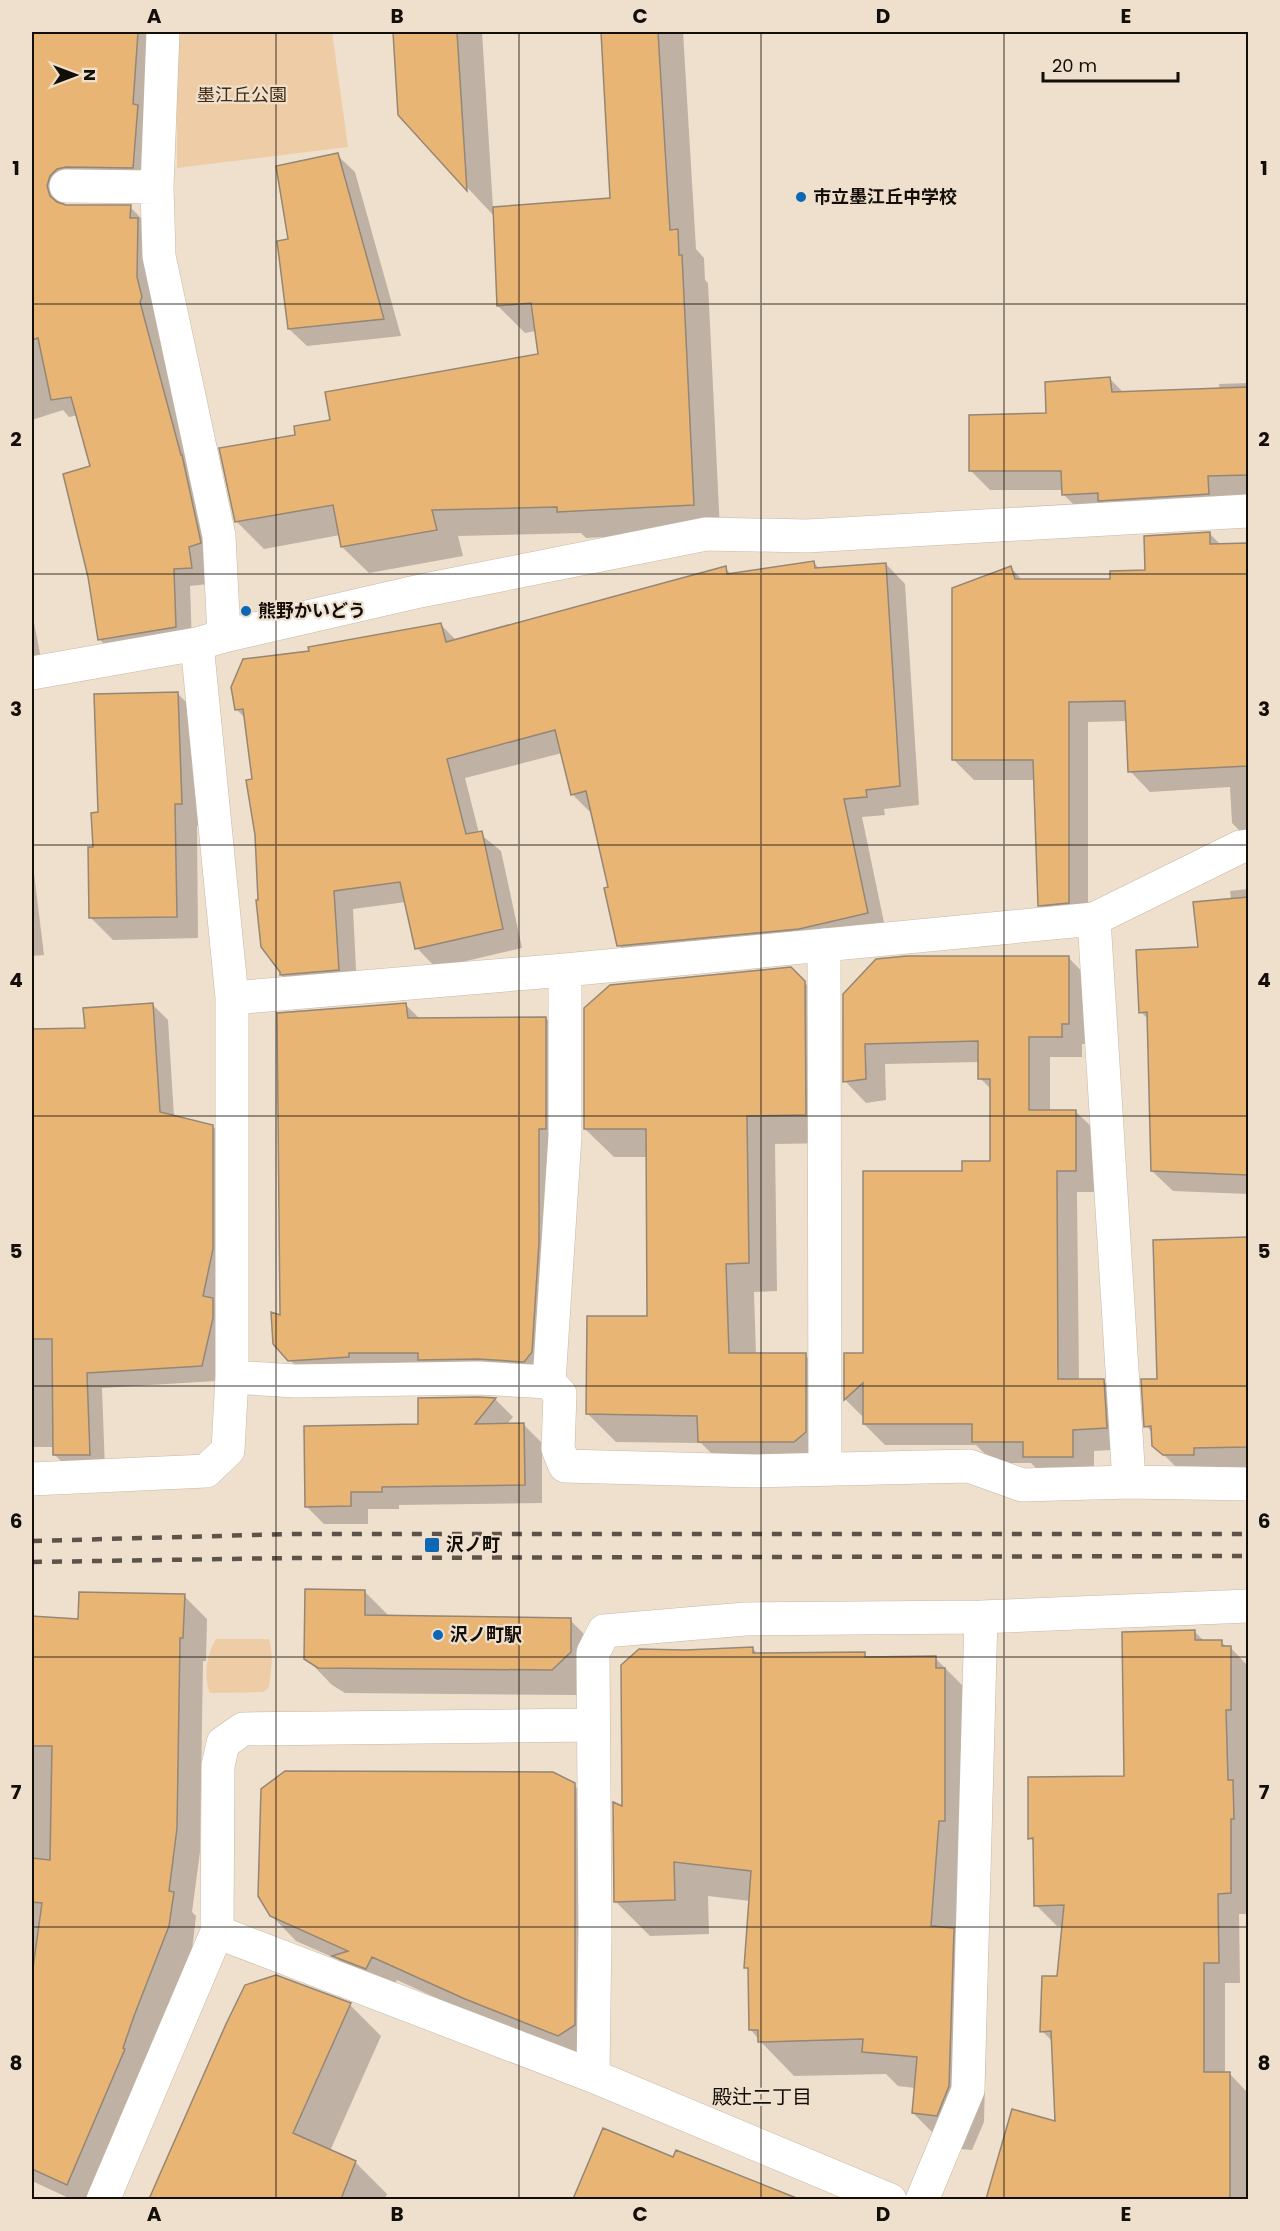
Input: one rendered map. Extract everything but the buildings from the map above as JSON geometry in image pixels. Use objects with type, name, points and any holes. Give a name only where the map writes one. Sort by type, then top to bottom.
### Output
[{"type":"street","points":[[32,1479],[206,1471],[228,1450],[232,1377],[232,998],[211,640],[219,536],[159,256],[157,188],[163,32]]},
{"type":"street","points":[[66,186],[157,188]]},
{"type":"street","points":[[32,673],[211,640],[420,591],[706,534],[807,536],[1248,511]]},
{"type":"street","points":[[232,998],[566,970],[1094,919],[1240,847],[1248,846]]},
{"type":"street","points":[[1094,919],[1129,1482]]},
{"type":"street","points":[[824,945],[825,1469]]},
{"type":"street","points":[[549,1382],[565,1136],[566,970]]},
{"type":"street","points":[[232,1377],[295,1381],[478,1378],[549,1382],[560,1394],[558,1449],[566,1466],[755,1471],[969,1466],[1022,1485],[1129,1482],[1248,1484]]},
{"type":"street","points":[[593,2076],[595,1932],[593,1653],[604,1630],[745,1619],[981,1617],[1248,1606]]},
{"type":"street","points":[[922,2199],[968,2090],[981,1617]]},
{"type":"street","points":[[103,2199],[217,1932],[218,1766],[223,1743],[243,1729],[593,1725]]},
{"type":"street","points":[[217,1932],[593,2076],[890,2199]]},
{"type":"green space","name":"墨江丘公園","points":[[177,32],[332,32],[348,147],[177,168]]},
{"type":"green space","points":[[216,1639],[269,1639],[272,1657],[269,1687],[263,1692],[210,1693],[207,1665]]},
{"type":"railway","points":[[32,1541],[292,1534],[1248,1534]]},
{"type":"railway","points":[[32,1562],[291,1558],[1248,1556]]},
{"type":"place","name":"市立墨江丘中学校","points":[[801,197]]},
{"type":"place","name":"熊野かいどう","points":[[246,611]]},
{"type":"place","name":"沢ノ町","points":[[432,1545]]},
{"type":"place","name":"沢ノ町駅","points":[[438,1635]]},
{"type":"district","name":"殿辻二丁目","points":[[762,2097]]}]
